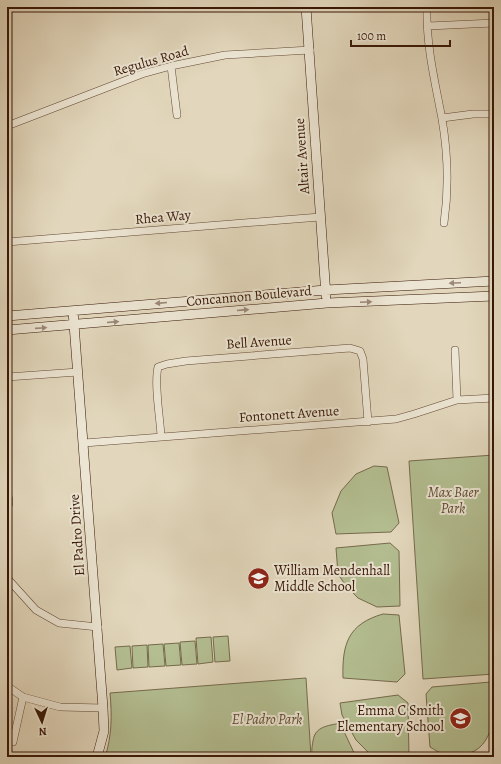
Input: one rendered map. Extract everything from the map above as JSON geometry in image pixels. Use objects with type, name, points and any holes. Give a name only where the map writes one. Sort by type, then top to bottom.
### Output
[{"type":"main road","name":"Altair Avenue","points":[[306,7],[327,303]]},
{"type":"main road","name":"Concannon Boulevard","points":[[7,316],[326,290],[494,281]]},
{"type":"main road","name":"Concannon Boulevard","points":[[7,330],[327,303],[494,296]]},
{"type":"main road","name":"El Padro Drive","points":[[73,311],[103,708],[104,731],[98,757]]},
{"type":"street","points":[[427,7],[429,46],[442,118],[448,171],[447,202],[444,223]]},
{"type":"street","points":[[428,26],[494,23]]},
{"type":"street","name":"Regulus Road","points":[[7,126],[142,74],[171,66],[225,55],[310,50]]},
{"type":"street","points":[[171,66],[177,115]]},
{"type":"street","points":[[442,118],[473,114],[494,114]]},
{"type":"street","name":"Rhea Way","points":[[7,242],[320,217]]},
{"type":"street","name":"Bell Avenue","points":[[161,436],[157,379],[158,367],[186,361],[350,348],[360,351],[363,359],[368,422]]},
{"type":"street","points":[[455,350],[457,400]]},
{"type":"street","points":[[7,377],[78,372]]},
{"type":"street","name":"Fontonett Avenue","points":[[84,443],[161,436],[368,422],[402,417],[457,400],[494,398]]},
{"type":"street","points":[[7,488],[9,502],[7,512]]},
{"type":"street","points":[[7,578],[36,610],[59,623],[98,627]]},
{"type":"street","points":[[7,686],[23,697],[60,707],[103,708]]},
{"type":"street","points":[[13,742],[23,697]]},
{"type":"green space","name":"Max Baer Park","points":[[494,455],[494,674],[423,679],[409,461]]},
{"type":"green space","points":[[374,466],[387,467],[399,523],[391,532],[336,534],[332,513],[341,491],[356,474]]},
{"type":"green space","points":[[390,543],[399,551],[400,606],[377,607],[358,598],[346,586],[338,574],[336,548]]},
{"type":"green space","points":[[383,614],[399,615],[405,674],[397,682],[343,678],[344,655],[346,645],[350,637],[362,623]]},
{"type":"green space","points":[[228,636],[230,661],[215,662],[213,637]]},
{"type":"green space","points":[[211,637],[213,662],[198,664],[196,638]]},
{"type":"green space","points":[[195,641],[197,664],[182,665],[180,642]]},
{"type":"green space","points":[[179,643],[181,665],[166,666],[164,644]]},
{"type":"green space","points":[[163,644],[165,666],[149,667],[148,645]]},
{"type":"green space","points":[[147,645],[148,667],[133,668],[132,646]]},
{"type":"green space","points":[[130,646],[132,668],[117,670],[115,647]]},
{"type":"green space","name":"El Padro Park","points":[[306,678],[311,757],[105,757],[111,725],[110,693]]},
{"type":"green space","name":"Emma C Smith Elementary School","points":[[491,682],[494,706],[493,718],[486,740],[479,748],[469,753],[456,755],[442,753],[430,747],[426,694],[432,687]]},
{"type":"green space","points":[[398,695],[408,703],[409,757],[381,757],[370,754],[356,740],[342,715],[340,703]]},
{"type":"green space","points":[[340,723],[356,757],[313,757],[312,747],[316,732],[327,726]]},
{"type":"place","name":"William Mendenhall Middle School","points":[[259,578]]},
{"type":"place","name":"Emma C Smith Elementary School","points":[[460,718]]}]
